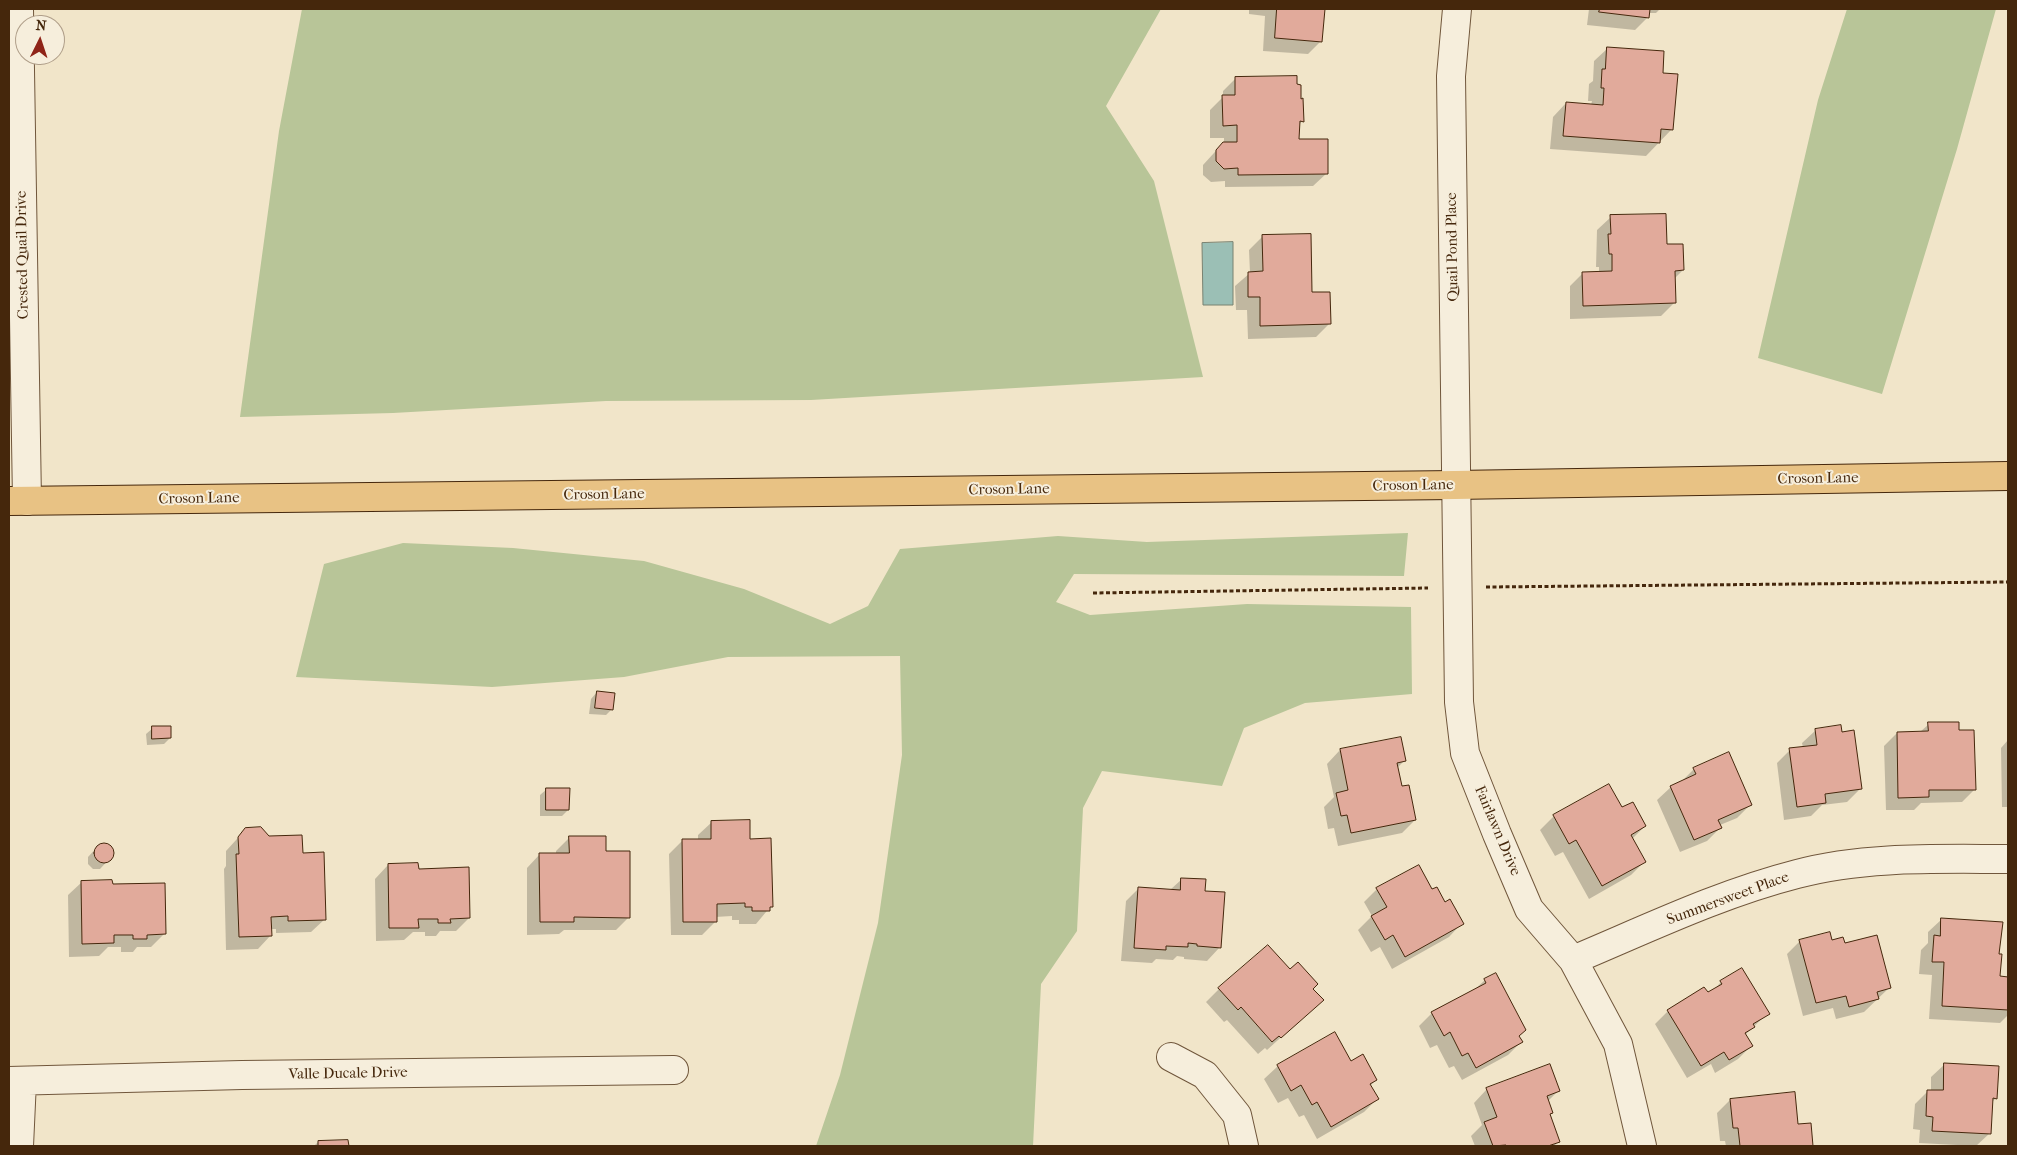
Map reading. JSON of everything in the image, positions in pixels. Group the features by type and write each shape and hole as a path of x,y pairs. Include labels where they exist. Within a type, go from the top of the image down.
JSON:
{"main road":[{"name":"Croson Lane","path":"18,501 1455,486 2008,476"}],"street":[{"name":"Crested Quail Drive","path":"18,501 19,9"},
{"name":"Quail Pond Place","path":"1455,486 1451,76 1457,9"},
{"name":"Fairlawn Drive","path":"1455,486 1459,702 1465,753 1497,834 1530,909 1573,960 1618,1044 1642,1146"},
{"name":"Summersweet Place","path":"1573,960 1724,897 1798,874 1862,863 1947,859 2008,859"},
{"path":"1171,1057 1205,1075 1237,1115 1244,1146"},
{"name":"Valle Ducale Drive","path":"16,1081 242,1075 674,1070"},
{"path":"16,1081 19,1146"}],"path":[{"path":"1093,593 2008,582"}],"green space":[{"path":"302,9 1161,9 1106,106 1154,181 1203,377 811,400 606,401 393,413 240,417 279,131"},
{"path":"1847,9 1996,9 1957,149 1882,394 1758,358 1818,100"},
{"path":"1408,533 1404,576 1074,574 1056,602 1090,615 1247,604 1411,607 1412,694 1305,703 1244,728 1222,786 1102,771 1083,808 1077,931 1041,984 1033,1146 816,1146 840,1075 878,923 902,755 900,656 728,657 624,677 492,687 296,677 324,564 403,543 513,548 644,561 744,589 830,624 868,606 900,549 1058,536 1147,542"}],"water":[{"path":"1233,242 1233,305 1203,305 1202,243"}],"building":[{"path":"1277,9 1325,9 1322,42 1275,38"},
{"path":"1600,9 1650,9 1649,18 1599,12"},
{"path":"1607,47 1664,51 1663,73 1678,74 1673,130 1661,129 1660,143 1563,136 1566,102 1603,105 1604,88 1601,88 1602,69 1605,69"},
{"path":"1297,76 1297,84 1301,85 1301,99 1303,98 1304,122 1300,121 1299,139 1328,139 1328,174 1238,175 1238,168 1224,169 1216,161 1216,150 1223,142 1237,142 1237,125 1223,126 1222,95 1235,95 1235,77"},
{"path":"1666,214 1667,244 1683,244 1684,270 1675,271 1676,303 1583,306 1582,272 1612,271 1612,254 1609,254 1608,234 1611,234 1610,215"},
{"path":"1311,234 1312,292 1330,292 1331,324 1260,326 1260,297 1248,297 1248,272 1263,271 1262,235"},
{"path":"597,691 615,693 613,710 595,708"},
{"path":"1928,722 1959,722 1959,730 1974,730 1976,790 1929,790 1929,797 1898,798 1897,732 1928,731"},
{"path":"1841,725 1842,732 1854,730 1862,789 1825,794 1826,803 1797,807 1789,748 1817,745 1815,729"},
{"path":"152,726 171,726 171,738 152,739"},
{"path":"1401,737 1406,761 1397,763 1402,786 1409,785 1416,820 1351,833 1347,815 1341,816 1336,793 1348,790 1340,749"},
{"path":"1729,752 1752,805 1718,820 1722,828 1694,840 1670,786 1696,774 1693,768"},
{"path":"1609,784 1622,807 1633,802 1646,826 1631,835 1646,862 1602,886 1576,840 1569,844 1553,815"},
{"path":"546,788 570,788 569,810 546,810"},
{"path":"750,820 750,839 771,838 773,907 770,907 770,911 752,911 752,907 745,907 745,903 717,904 717,922 683,922 682,839 711,839 711,821"},
{"path":"261,827 269,836 302,835 303,853 324,852 326,920 288,921 288,916 271,917 272,936 239,937 236,854 239,854 238,837 245,828"},
{"path":"569,836 606,836 606,851 630,851 630,918 574,917 574,922 540,922 539,853 569,853"},
{"path":"104,843 111,846 114,853 111,860 104,863 97,860 94,853 97,846"},
{"path":"418,863 419,869 469,867 470,918 450,919 451,923 438,923 438,919 418,919 419,928 389,928 388,864"},
{"path":"1419,865 1432,889 1437,887 1445,902 1450,899 1464,924 1405,957 1393,935 1385,940 1371,916 1387,907 1376,888"},
{"path":"1181,878 1206,879 1205,891 1225,892 1221,948 1197,946 1197,944 1188,943 1188,947 1166,946 1166,950 1134,948 1138,887 1180,890"},
{"path":"112,880 113,884 165,883 166,934 147,935 147,939 133,939 133,935 114,935 114,943 82,944 81,881"},
{"path":"1941,918 2003,922 1999,954 2002,954 2000,976 2008,977 2008,1010 1942,1006 1944,962 1932,962 1934,935 1940,936"},
{"path":"1830,932 1832,940 1843,937 1845,943 1877,935 1891,988 1877,992 1879,999 1849,1007 1846,996 1816,1003 1799,940"},
{"path":"1268,945 1290,969 1298,962 1318,984 1313,989 1324,1000 1281,1038 1279,1036 1272,1042 1241,1007 1238,1010 1218,988"},
{"path":"1742,968 1770,1014 1753,1024 1755,1027 1745,1033 1753,1046 1729,1060 1724,1052 1701,1066 1667,1010 1704,987 1708,992 1722,984 1720,981"},
{"path":"1496,973 1526,1030 1519,1036 1523,1042 1476,1068 1468,1053 1462,1056 1450,1032 1444,1036 1431,1012 1486,983 1484,979"},
{"path":"1335,1032 1351,1061 1363,1054 1377,1080 1370,1084 1379,1099 1331,1127 1317,1102 1312,1105 1301,1085 1291,1091 1277,1065"},
{"path":"1944,1063 1999,1066 1997,1099 1993,1098 1991,1134 1932,1131 1933,1117 1926,1116 1927,1090 1943,1090"},
{"path":"1550,1064 1560,1091 1547,1096 1553,1113 1550,1114 1560,1142 1548,1146 1493,1146 1484,1122 1497,1117 1486,1088"},
{"path":"1795,1092 1798,1124 1811,1123 1813,1146 1740,1146 1738,1128 1733,1128 1730,1099"},
{"path":"348,1140 349,1146 318,1146 318,1141"}]}
